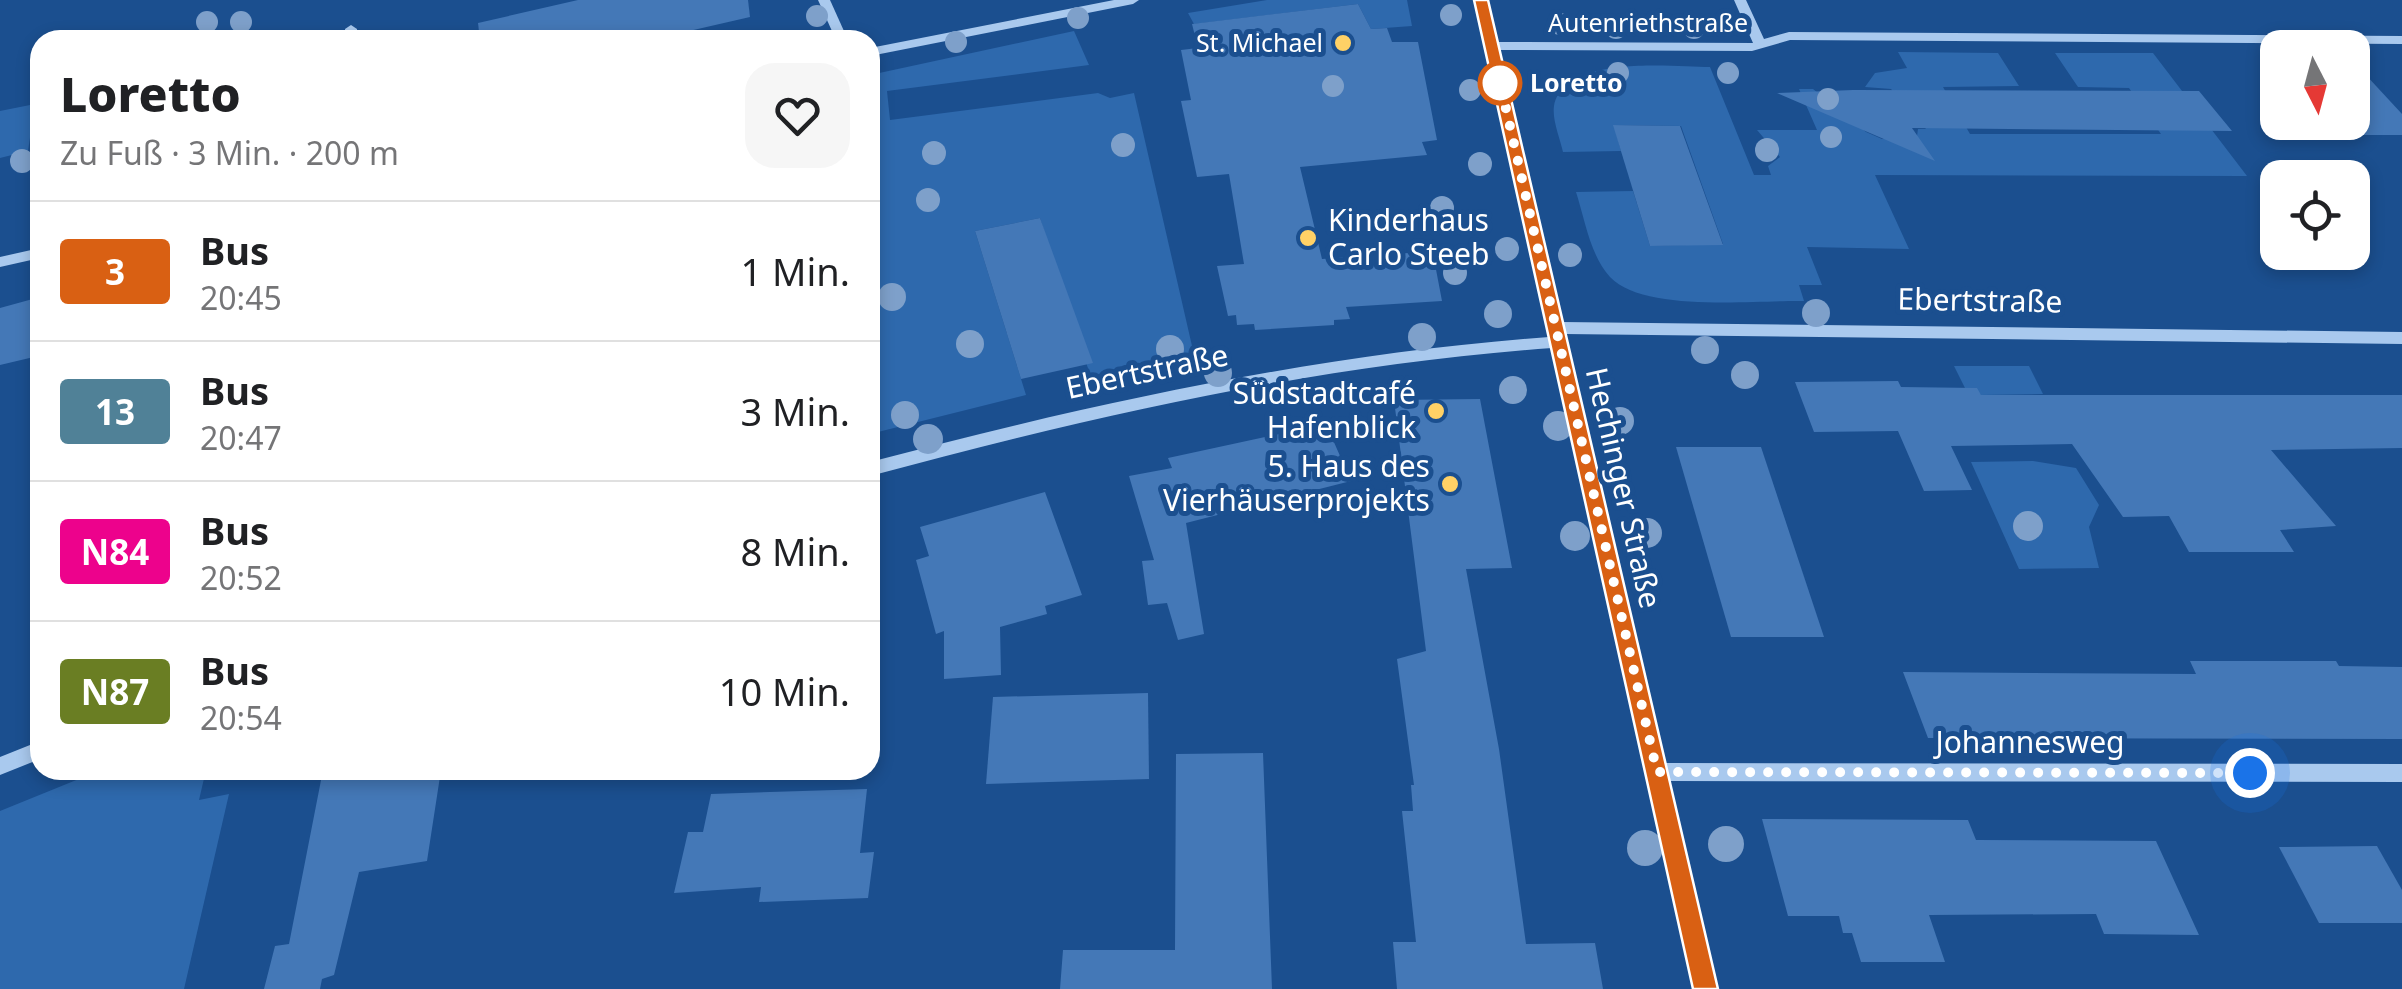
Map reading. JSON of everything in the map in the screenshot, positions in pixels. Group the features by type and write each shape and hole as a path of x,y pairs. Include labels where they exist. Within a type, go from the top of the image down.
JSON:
{"street":[{"path":"824,0 838,30"},
{"path":"880,50 1134,0"},
{"name":"Hechinger Straße","path":"1480,0 1706,989"},
{"path":"1740,0 1761,46"},
{"name":"Autenriethstraße","path":"1491,46 1761,46 1789,36 2402,40"},
{"path":"0,262 30,255"},
{"name":"Ebertstraße","path":"880,468 1218,386 1558,335 2402,338"},
{"path":"0,766 30,754"},
{"name":"Johannesweg","path":"1657,772 2402,774"}],"shaded area":[{"path":"1267,0 1407,0 1412,26 1371,29 1358,4 1194,24 1188,13"},
{"path":"1074,31 1089,65 887,91 890,120 1098,93 1110,98 1134,93 1195,359 1092,381 1040,218 975,231 1026,395 880,432 880,73"},
{"path":"1898,52 1998,53 2019,86 1943,87 1970,134 2161,134 2129,88 2078,87 2055,53 2153,53 2247,176 1875,175 1909,249 1807,247 1822,285 1799,285 1804,301 1702,302 1648,296 1626,288 1603,268 1576,192 1633,191 1650,246 1723,244 1681,126 1614,125 1621,151 1563,152 1554,106 1562,89 1577,78 1622,67 1710,67 1754,175 1771,175 1768,166 1780,157 1757,130 1817,130 1799,89 1813,89 1866,132 1882,139 1917,136 1918,129 1926,129 1891,89 1865,87 1875,73 1907,68"},
{"path":"30,105 28,151 0,158 0,111"},
{"path":"1954,366 2029,366 2043,394 1981,395 1965,388"},
{"path":"2033,461 2076,468 2099,505 2089,527 2099,568 2019,569 1971,462"},
{"path":"76,780 204,780 199,800 229,794 184,989 0,989 0,811"}],"building":[{"path":"578,0 748,0 750,17 693,30 479,30 478,23"},
{"path":"1358,4 1371,29 1387,28 1392,42 1418,42 1437,140 1422,142 1427,155 1300,167 1322,259 1423,252 1425,259 1434,259 1442,301 1346,307 1350,319 1334,320 1334,325 1255,330 1254,324 1237,325 1236,315 1228,316 1217,266 1244,264 1229,174 1197,177 1181,101 1191,100 1181,50 1198,48 1192,24"},
{"path":"2370,79 2402,114 2402,135 2370,135"},
{"path":"2199,91 2232,131 1912,128 1935,161 1777,93"},
{"path":"1613,125 1680,126 1723,245 1650,246"},
{"path":"1040,218 1093,363 1021,379 975,231"},
{"path":"30,300 30,358 0,365 0,308"},
{"path":"1898,381 1901,387 1977,388 1981,395 2402,395 2402,448 2271,450 2336,526 2280,530 2294,552 2189,552 2169,516 2123,517 2072,444 1951,446 1972,490 1924,491 1898,431 1814,432 1795,382"},
{"path":"1480,399 1512,568 1466,569 1499,749 1526,944 1595,943 1603,989 1397,989 1393,942 1416,942 1402,811 1413,811 1414,785 1397,659 1426,651 1394,400"},
{"path":"1326,424 1351,481 1186,523 1204,634 1178,640 1167,603 1148,605 1142,561 1154,560 1129,476 1172,468 1168,458"},
{"path":"1676,447 1761,447 1824,637 1731,637"},
{"path":"1045,492 1082,595 1045,606 1047,614 1000,627 1001,675 944,679 944,631 936,634 916,560 929,556 920,527"},
{"path":"2190,661 2336,661 2339,666 2402,667 2402,739 1928,738 1903,672 2196,674"},
{"path":"1148,693 1149,779 986,784 993,697"},
{"path":"1263,753 1272,989 1060,989 1063,950 1175,950 1176,754"},
{"path":"321,780 439,780 427,861 359,872 334,975 322,979 320,989 264,989 275,946 289,944"},
{"path":"867,789 860,853 874,852 868,898 759,902 761,887 674,893 688,832 703,832 711,794"},
{"path":"1762,819 1968,820 1976,840 2156,841 2199,935 2104,934 2096,914 1929,915 1945,962 1861,962 1852,933 1843,933 1839,916 1788,916"},
{"path":"2377,846 2402,890 2402,923 2319,923 2279,847"}],"bus line":[{"name":"3","path":"1481,0 1705,989"}],"place":[{"name":"St. Michael","path":"1343,43"},
{"name":"Loretto","path":"1500,83"},
{"name":"Kinderhaus Carlo Steeb","path":"1308,238"},
{"name":"Südstadtcafé Hafenblick","path":"1436,411"},
{"name":"5. Haus des Vierhäuserprojekts","path":"1450,484"}],"route":[{"path":"1500,83 1499,78 1657,772 2250,773"}]}
